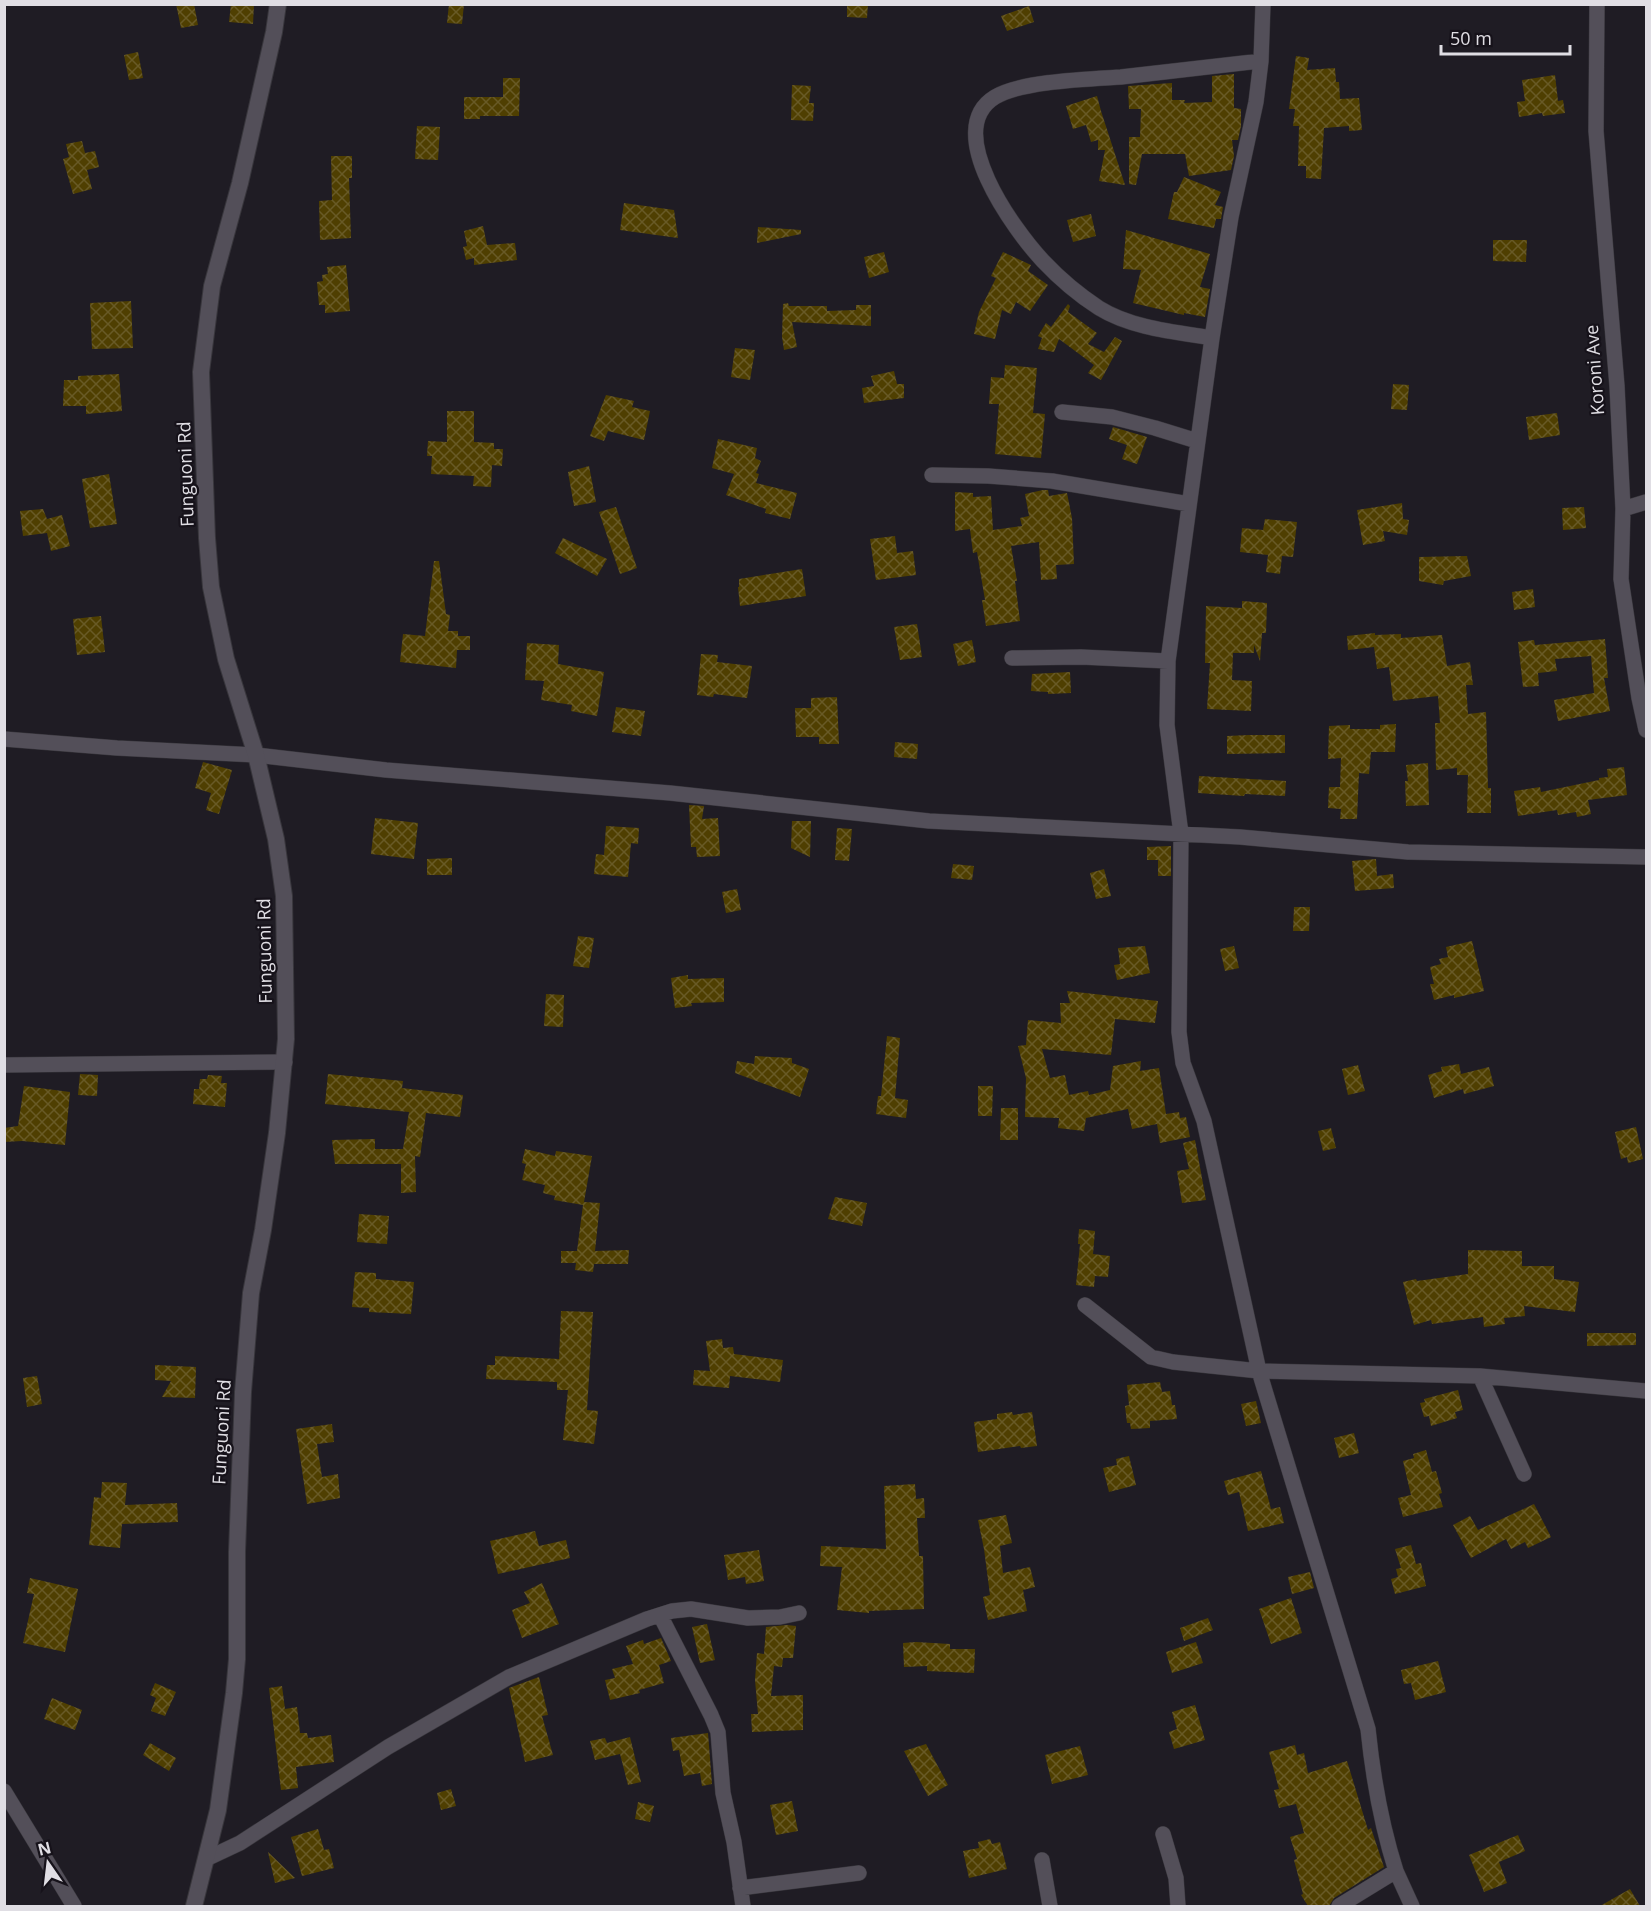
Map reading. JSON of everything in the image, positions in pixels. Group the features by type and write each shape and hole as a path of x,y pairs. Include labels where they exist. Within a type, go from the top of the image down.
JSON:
{"street":[{"name":"Funguoni Rd","path":"194,1906 218,1810 237,1659 237,1552 243,1392 251,1293 263,1230 285,1062 284,896 276,839 256,754 226,659 211,587 201,372 212,286 240,183 274,32 278,4"},
{"path":"1263,4 1261,61 1256,102 1231,217 1197,441 1168,661 1167,725 1181,834 1178,1003 1180,1047 1183,1063 1204,1121 1259,1371 1368,1729 1372,1774 1383,1831 1396,1871 1412,1906"},
{"name":"Koroni Ave","path":"1597,4 1596,131 1617,386 1623,509 1622,579 1638,688 1647,730"},
{"path":"1212,338 1145,326 1119,318 1099,308 1077,291 1044,262 1007,212 993,190 978,154 974,136 983,106 997,96 1025,87 1261,61"},
{"path":"1062,412 1112,417 1197,441"},
{"path":"932,475 1052,481 1189,504"},
{"path":"1623,509 1647,502"},
{"path":"1012,658 1081,657 1168,661"},
{"path":"4,738 117,748 256,754 386,770 670,793 928,821 1240,837 1408,852 1647,856"},
{"path":"4,1065 285,1062"},
{"path":"1085,1305 1151,1357 1173,1362 1259,1371 1480,1376 1647,1391"},
{"path":"1480,1376 1524,1474"},
{"path":"206,1859 240,1843 388,1747 509,1677 672,1611 691,1609 748,1618 780,1617 799,1613"},
{"path":"660,1615 718,1732 723,1793 734,1842 743,1906"},
{"path":"4,1791 74,1906"},
{"path":"1163,1834 1176,1878 1178,1906"},
{"path":"1042,1860 1050,1906"},
{"path":"1339,1906 1396,1871"},
{"path":"740,1888 859,1873"}],"building":[{"path":"176,4 194,4 198,25 181,28"},
{"path":"231,4 254,4 253,24 229,22"},
{"path":"449,4 464,4 462,24 447,23"},
{"path":"847,4 868,4 867,18 847,17"},
{"path":"1029,6 1034,22 1007,31 1001,16"},
{"path":"138,52 143,78 129,80 124,55"},
{"path":"1296,56 1309,58 1307,70 1335,68 1340,99 1359,98 1362,130 1349,131 1349,126 1324,128 1321,179 1306,178 1306,166 1298,166 1299,126 1293,126 1295,109 1289,109"},
{"path":"1234,74 1234,108 1241,109 1241,126 1238,140 1232,140 1234,156 1231,170 1189,176 1185,154 1142,154 1136,185 1129,184 1129,137 1140,137 1141,109 1129,109 1128,86 1172,83 1172,100 1185,100 1184,103 1212,102 1212,76"},
{"path":"1555,75 1558,101 1563,100 1565,113 1543,116 1542,113 1519,117 1517,102 1525,101 1522,80"},
{"path":"503,78 520,78 519,116 480,116 480,119 464,119 464,97 503,97"},
{"path":"792,85 811,86 809,103 814,103 813,121 791,120"},
{"path":"1097,96 1125,185 1099,181 1105,150 1098,150 1098,140 1091,142 1086,125 1073,129 1066,106"},
{"path":"417,126 440,127 438,160 415,159"},
{"path":"82,141 85,153 95,151 99,167 87,170 92,189 73,194 63,159 69,157 66,144"},
{"path":"331,156 352,156 352,178 349,178 351,238 320,240 319,201 332,200"},
{"path":"1184,177 1221,192 1215,205 1223,207 1221,219 1216,219 1214,228 1168,219 1174,192 1177,192"},
{"path":"624,203 674,210 678,238 620,230"},
{"path":"1091,214 1096,236 1073,242 1067,220"},
{"path":"483,226 487,245 515,243 517,260 474,265 474,258 466,260 463,247 467,246 464,231"},
{"path":"758,227 801,230 801,234 757,243"},
{"path":"1126,230 1210,254 1200,287 1210,289 1205,317 1184,313 1184,315 1133,303 1141,270 1123,269"},
{"path":"1493,240 1527,240 1526,262 1493,261"},
{"path":"884,252 889,272 869,278 864,257"},
{"path":"1003,252 1031,265 1028,271 1048,285 1030,311 1016,302 1011,314 1002,310 995,339 974,334 979,312 996,278 991,276"},
{"path":"346,265 350,311 325,313 325,305 319,305 317,282 323,281 322,275 328,274 327,267"},
{"path":"131,301 133,348 92,349 90,303"},
{"path":"788,303 789,306 827,306 827,311 856,310 856,305 871,305 871,326 792,322 797,347 784,350 783,304"},
{"path":"1068,304 1070,306 1068,312 1097,333 1088,344 1104,352 1115,337 1122,341 1101,380 1088,373 1094,365 1059,339 1054,352 1038,349 1042,338 1038,336 1046,323 1051,327"},
{"path":"735,348 755,350 750,380 731,377"},
{"path":"1005,365 1037,368 1033,413 1045,414 1041,458 995,454 999,404 989,404 991,377 1004,378"},
{"path":"894,371 897,384 904,384 904,398 864,403 862,388 874,386 871,376"},
{"path":"119,374 122,411 86,414 86,406 63,406 64,380 78,380 78,376"},
{"path":"1393,384 1409,385 1407,410 1391,409"},
{"path":"606,395 634,401 632,407 650,411 644,440 608,431 604,441 590,436"},
{"path":"447,411 474,411 474,442 494,443 494,449 503,449 502,466 492,465 491,487 473,486 474,476 431,474 432,456 427,456 428,441 447,442"},
{"path":"1557,413 1560,435 1529,440 1526,417"},
{"path":"1113,427 1147,437 1137,464 1122,459 1127,445 1109,439"},
{"path":"718,439 757,448 755,458 761,461 756,473 759,474 756,483 797,493 790,519 765,513 766,509 726,495 734,474 712,468"},
{"path":"589,466 596,502 574,506 568,472"},
{"path":"109,474 117,524 90,528 82,479"},
{"path":"1048,490 1049,496 1067,493 1072,518 1074,564 1056,565 1057,579 1041,580 1039,542 1011,546 1020,621 986,626 982,600 985,600 977,552 973,553 970,529 955,531 955,492 973,493 973,497 991,496 993,530 1022,526 1020,518 1029,516 1025,494"},
{"path":"1402,503 1403,519 1409,520 1407,535 1383,531 1385,541 1363,545 1357,510"},
{"path":"616,507 637,568 620,574 599,512"},
{"path":"1584,507 1586,528 1563,530 1562,508"},
{"path":"43,509 47,519 62,515 70,546 51,551 47,533 23,536 20,511"},
{"path":"1265,519 1297,522 1293,557 1282,556 1280,574 1266,572 1268,555 1240,552 1242,528 1263,530"},
{"path":"895,536 897,553 913,551 916,575 876,580 870,539"},
{"path":"563,538 607,559 597,576 555,553"},
{"path":"1467,556 1471,576 1444,581 1443,585 1419,581 1419,557"},
{"path":"434,561 439,561 446,614 450,615 448,631 458,631 458,636 470,636 470,650 457,650 456,668 400,662 403,634 425,636"},
{"path":"802,569 806,596 740,606 739,579"},
{"path":"1533,589 1535,607 1514,610 1512,592"},
{"path":"1242,601 1267,603 1266,633 1262,633 1260,661 1254,645 1254,653 1233,653 1232,680 1252,681 1251,711 1207,709 1210,663 1205,663 1206,606 1242,608"},
{"path":"101,616 105,652 77,655 73,619"},
{"path":"917,624 922,657 900,660 894,627"},
{"path":"1375,633 1375,635 1401,634 1401,638 1442,635 1447,666 1470,662 1473,685 1466,685 1468,714 1486,712 1491,813 1467,813 1468,775 1457,775 1457,768 1436,770 1435,723 1440,723 1438,696 1393,701 1389,667 1377,669 1374,647 1348,650 1347,636"},
{"path":"1605,639 1608,678 1604,678 1610,711 1558,721 1554,700 1594,693 1591,656 1555,659 1557,671 1538,673 1539,686 1523,687 1518,642 1534,640 1535,645"},
{"path":"972,640 976,662 958,666 953,644"},
{"path":"527,643 559,645 558,664 604,672 597,716 571,711 572,705 541,700 544,681 525,680"},
{"path":"701,654 718,655 717,662 752,666 747,698 714,694 713,697 697,695"},
{"path":"1070,672 1071,693 1048,694 1048,692 1031,691 1032,674"},
{"path":"837,697 839,744 819,744 819,737 796,737 795,708 811,708 811,698"},
{"path":"616,707 645,711 641,736 612,732"},
{"path":"1396,724 1395,752 1371,752 1369,774 1359,773 1357,819 1340,819 1341,809 1328,808 1329,787 1340,787 1341,758 1328,759 1329,726 1350,725 1350,729 1380,729 1380,725"},
{"path":"1285,735 1285,753 1227,754 1227,736"},
{"path":"895,742 918,744 917,759 894,757"},
{"path":"203,762 232,770 219,814 206,810 211,793 195,788"},
{"path":"1428,763 1429,805 1406,806 1405,781 1408,781 1406,765"},
{"path":"1624,767 1627,795 1588,800 1591,814 1577,817 1576,812 1558,815 1557,810 1518,816 1514,791 1540,787 1541,792 1599,780 1599,778 1608,777 1607,769"},
{"path":"1199,776 1286,781 1285,796 1198,793"},
{"path":"689,805 704,806 702,819 718,818 720,856 697,857 696,847 691,847"},
{"path":"375,818 418,823 414,859 371,854"},
{"path":"792,821 811,821 810,857 791,848"},
{"path":"606,826 639,828 638,844 631,843 628,877 594,874 596,854 604,855"},
{"path":"837,828 852,829 849,861 835,860"},
{"path":"1171,846 1171,876 1158,876 1158,860 1147,860 1147,847"},
{"path":"452,858 452,875 427,875 427,859"},
{"path":"1376,859 1377,876 1393,874 1394,888 1355,891 1352,861"},
{"path":"953,864 974,866 972,880 951,878"},
{"path":"1104,869 1111,896 1096,899 1090,873"},
{"path":"737,889 741,910 726,913 722,892"},
{"path":"1294,907 1310,907 1309,931 1293,931"},
{"path":"578,936 594,938 589,968 573,966"},
{"path":"1472,941 1484,991 1434,1000 1430,984 1434,984 1430,967 1441,964 1439,959 1448,957 1446,947"},
{"path":"1145,946 1150,973 1117,980 1114,965 1120,964 1118,948"},
{"path":"1234,946 1239,968 1225,971 1220,949"},
{"path":"688,975 688,979 724,978 724,1002 691,1003 692,1006 675,1008 671,978"},
{"path":"1067,991 1158,1001 1155,1023 1115,1019 1111,1055 1042,1049 1050,1078 1065,1075 1069,1095 1088,1091 1089,1095 1110,1090 1113,1066 1141,1061 1140,1071 1159,1068 1166,1114 1179,1112 1180,1118 1186,1117 1190,1137 1160,1143 1157,1124 1132,1129 1128,1109 1086,1118 1084,1131 1058,1128 1059,1118 1025,1117 1026,1078 1018,1046 1026,1045 1028,1020 1061,1023 1060,1003 1070,1003"},
{"path":"546,994 564,995 563,1027 544,1026"},
{"path":"887,1036 900,1038 895,1098 908,1100 906,1118 876,1114 878,1096 881,1096"},
{"path":"755,1056 792,1058 792,1063 809,1069 800,1097 735,1073 737,1061 754,1064"},
{"path":"1459,1064 1461,1074 1489,1067 1494,1086 1464,1094 1463,1089 1434,1098 1428,1075 1442,1071 1441,1067"},
{"path":"1358,1065 1365,1091 1348,1095 1342,1069"},
{"path":"80,1074 98,1075 97,1096 78,1095"},
{"path":"328,1074 403,1081 402,1088 463,1095 460,1117 426,1113 420,1157 415,1156 416,1192 401,1193 401,1164 335,1164 332,1140 375,1139 375,1149 403,1149 409,1112 325,1104"},
{"path":"208,1075 222,1076 221,1083 227,1083 225,1107 193,1104 194,1089 199,1089 200,1079 207,1079"},
{"path":"24,1086 70,1092 65,1145 22,1141 4,1142 4,1128 18,1126"},
{"path":"978,1086 993,1086 992,1116 978,1116"},
{"path":"1001,1108 1018,1108 1018,1140 1000,1140"},
{"path":"1636,1127 1643,1159 1628,1163 1627,1157 1621,1159 1615,1132"},
{"path":"1331,1128 1336,1148 1323,1151 1318,1131"},
{"path":"1195,1140 1206,1200 1182,1203 1177,1171 1189,1169 1183,1143"},
{"path":"525,1149 555,1156 556,1151 592,1156 584,1202 600,1203 595,1251 629,1250 628,1264 594,1264 593,1272 575,1270 576,1263 561,1263 561,1251 577,1251 583,1205 554,1200 555,1196 543,1193 545,1185 522,1180 526,1164 522,1163"},
{"path":"835,1197 867,1203 862,1226 828,1219"},
{"path":"359,1214 389,1216 387,1244 357,1242"},
{"path":"1079,1229 1095,1231 1093,1254 1110,1256 1108,1277 1095,1276 1094,1287 1076,1285 1080,1244 1078,1244"},
{"path":"1468,1250 1522,1251 1522,1266 1554,1266 1554,1279 1579,1282 1575,1312 1524,1306 1525,1316 1504,1318 1505,1324 1484,1327 1483,1317 1432,1324 1431,1320 1414,1325 1403,1282 1468,1274"},
{"path":"355,1272 376,1273 376,1279 414,1282 411,1314 369,1312 369,1308 352,1307"},
{"path":"561,1311 593,1312 587,1410 598,1411 594,1444 563,1440 568,1390 557,1390 557,1382 486,1379 487,1365 495,1365 495,1356 559,1359"},
{"path":"1587,1333 1636,1333 1636,1345 1587,1346"},
{"path":"722,1339 723,1348 733,1347 734,1354 783,1360 780,1382 730,1376 729,1388 693,1385 694,1370 710,1371 706,1341"},
{"path":"155,1365 196,1367 195,1398 162,1397 171,1381 155,1380"},
{"path":"37,1376 42,1404 27,1407 23,1378"},
{"path":"1160,1382 1162,1392 1170,1391 1177,1419 1150,1421 1150,1428 1131,1429 1130,1423 1127,1423 1125,1406 1129,1405 1127,1385"},
{"path":"1458,1390 1463,1410 1455,1412 1457,1418 1431,1426 1429,1416 1424,1417 1420,1403 1425,1402 1424,1399"},
{"path":"1256,1401 1261,1423 1246,1426 1241,1404"},
{"path":"1012,1412 1013,1415 1032,1412 1037,1446 978,1452 974,1422 997,1419 997,1414"},
{"path":"332,1424 334,1442 317,1444 322,1477 338,1474 340,1498 307,1504 296,1429"},
{"path":"1354,1433 1359,1453 1339,1458 1334,1438"},
{"path":"1426,1450 1432,1472 1436,1471 1443,1507 1403,1517 1398,1498 1411,1495 1403,1461 1414,1458 1413,1454"},
{"path":"1129,1456 1136,1485 1109,1492 1103,1468 1117,1465 1116,1459"},
{"path":"1261,1471 1271,1509 1280,1507 1284,1523 1248,1531 1239,1492 1228,1495 1224,1481"},
{"path":"102,1482 127,1483 125,1505 177,1503 178,1522 122,1524 120,1548 89,1545 94,1497 101,1498"},
{"path":"915,1484 916,1499 924,1498 925,1518 917,1518 919,1556 923,1556 924,1609 869,1611 869,1613 837,1610 842,1567 820,1566 821,1546 886,1549 884,1486"},
{"path":"1534,1504 1551,1537 1528,1548 1525,1542 1511,1549 1506,1539 1471,1558 1453,1525 1470,1516 1478,1530"},
{"path":"1006,1515 1012,1543 1000,1546 1003,1573 1030,1567 1035,1587 1023,1590 1027,1611 988,1620 983,1597 990,1595 978,1520"},
{"path":"535,1531 539,1546 566,1540 570,1558 498,1574 490,1541"},
{"path":"1411,1545 1416,1564 1421,1563 1426,1586 1395,1594 1391,1579 1398,1577 1396,1569 1401,1568 1395,1549"},
{"path":"759,1550 764,1581 746,1584 745,1577 728,1580 724,1555"},
{"path":"1310,1572 1314,1588 1292,1594 1288,1577"},
{"path":"30,1578 78,1589 65,1652 23,1643 34,1594 27,1593"},
{"path":"542,1583 559,1624 522,1638 512,1610 530,1603 524,1592"},
{"path":"1291,1598 1302,1633 1271,1644 1259,1609"},
{"path":"1208,1618 1213,1630 1184,1641 1180,1628"},
{"path":"707,1624 715,1660 700,1663 692,1627"},
{"path":"796,1626 793,1658 783,1658 782,1667 774,1666 771,1696 803,1695 803,1730 752,1732 751,1714 758,1714 755,1680 757,1653 764,1654 766,1627"},
{"path":"661,1638 671,1661 659,1665 664,1683 639,1690 640,1693 610,1700 605,1680 615,1678 612,1669 633,1664 626,1646 643,1640 644,1644"},
{"path":"1196,1642 1203,1663 1172,1673 1166,1652"},
{"path":"903,1643 950,1644 950,1649 975,1649 974,1673 927,1671 927,1666 904,1667"},
{"path":"1438,1661 1446,1692 1415,1700 1411,1683 1404,1684 1401,1670"},
{"path":"539,1677 548,1715 542,1716 553,1755 525,1762 509,1688"},
{"path":"155,1683 176,1692 165,1716 151,1711 156,1698 150,1695"},
{"path":"282,1686 285,1709 297,1707 300,1733 307,1733 308,1738 331,1735 334,1762 296,1767 298,1788 281,1790 269,1688"},
{"path":"52,1698 82,1710 75,1730 44,1719"},
{"path":"1195,1705 1205,1740 1174,1749 1169,1732 1177,1729 1172,1712"},
{"path":"708,1733 712,1784 702,1786 700,1773 684,1776 679,1750 673,1751 671,1738"},
{"path":"630,1737 641,1782 628,1785 620,1754 595,1760 590,1741 605,1738 607,1743"},
{"path":"150,1743 176,1758 169,1771 143,1755"},
{"path":"926,1744 948,1785 928,1796 904,1751"},
{"path":"1295,1745 1297,1755 1304,1753 1308,1773 1347,1761 1368,1830 1371,1828 1384,1867 1334,1898 1329,1906 1308,1906 1301,1895 1303,1894 1294,1860 1297,1859 1290,1837 1304,1833 1296,1804 1279,1808 1274,1790 1279,1789 1269,1752"},
{"path":"1080,1746 1088,1775 1052,1784 1045,1755"},
{"path":"451,1789 456,1806 441,1810 437,1793"},
{"path":"792,1801 798,1831 776,1835 770,1805"},
{"path":"638,1802 654,1806 650,1822 635,1819"},
{"path":"318,1829 324,1850 329,1849 334,1868 302,1876 291,1837"},
{"path":"1518,1835 1525,1851 1499,1862 1507,1883 1484,1892 1469,1855"},
{"path":"990,1839 992,1844 1000,1842 1007,1869 969,1878 963,1851 979,1848 978,1842"},
{"path":"268,1852 295,1878 275,1883"},
{"path":"1630,1889 1640,1906 1600,1906"}]}
